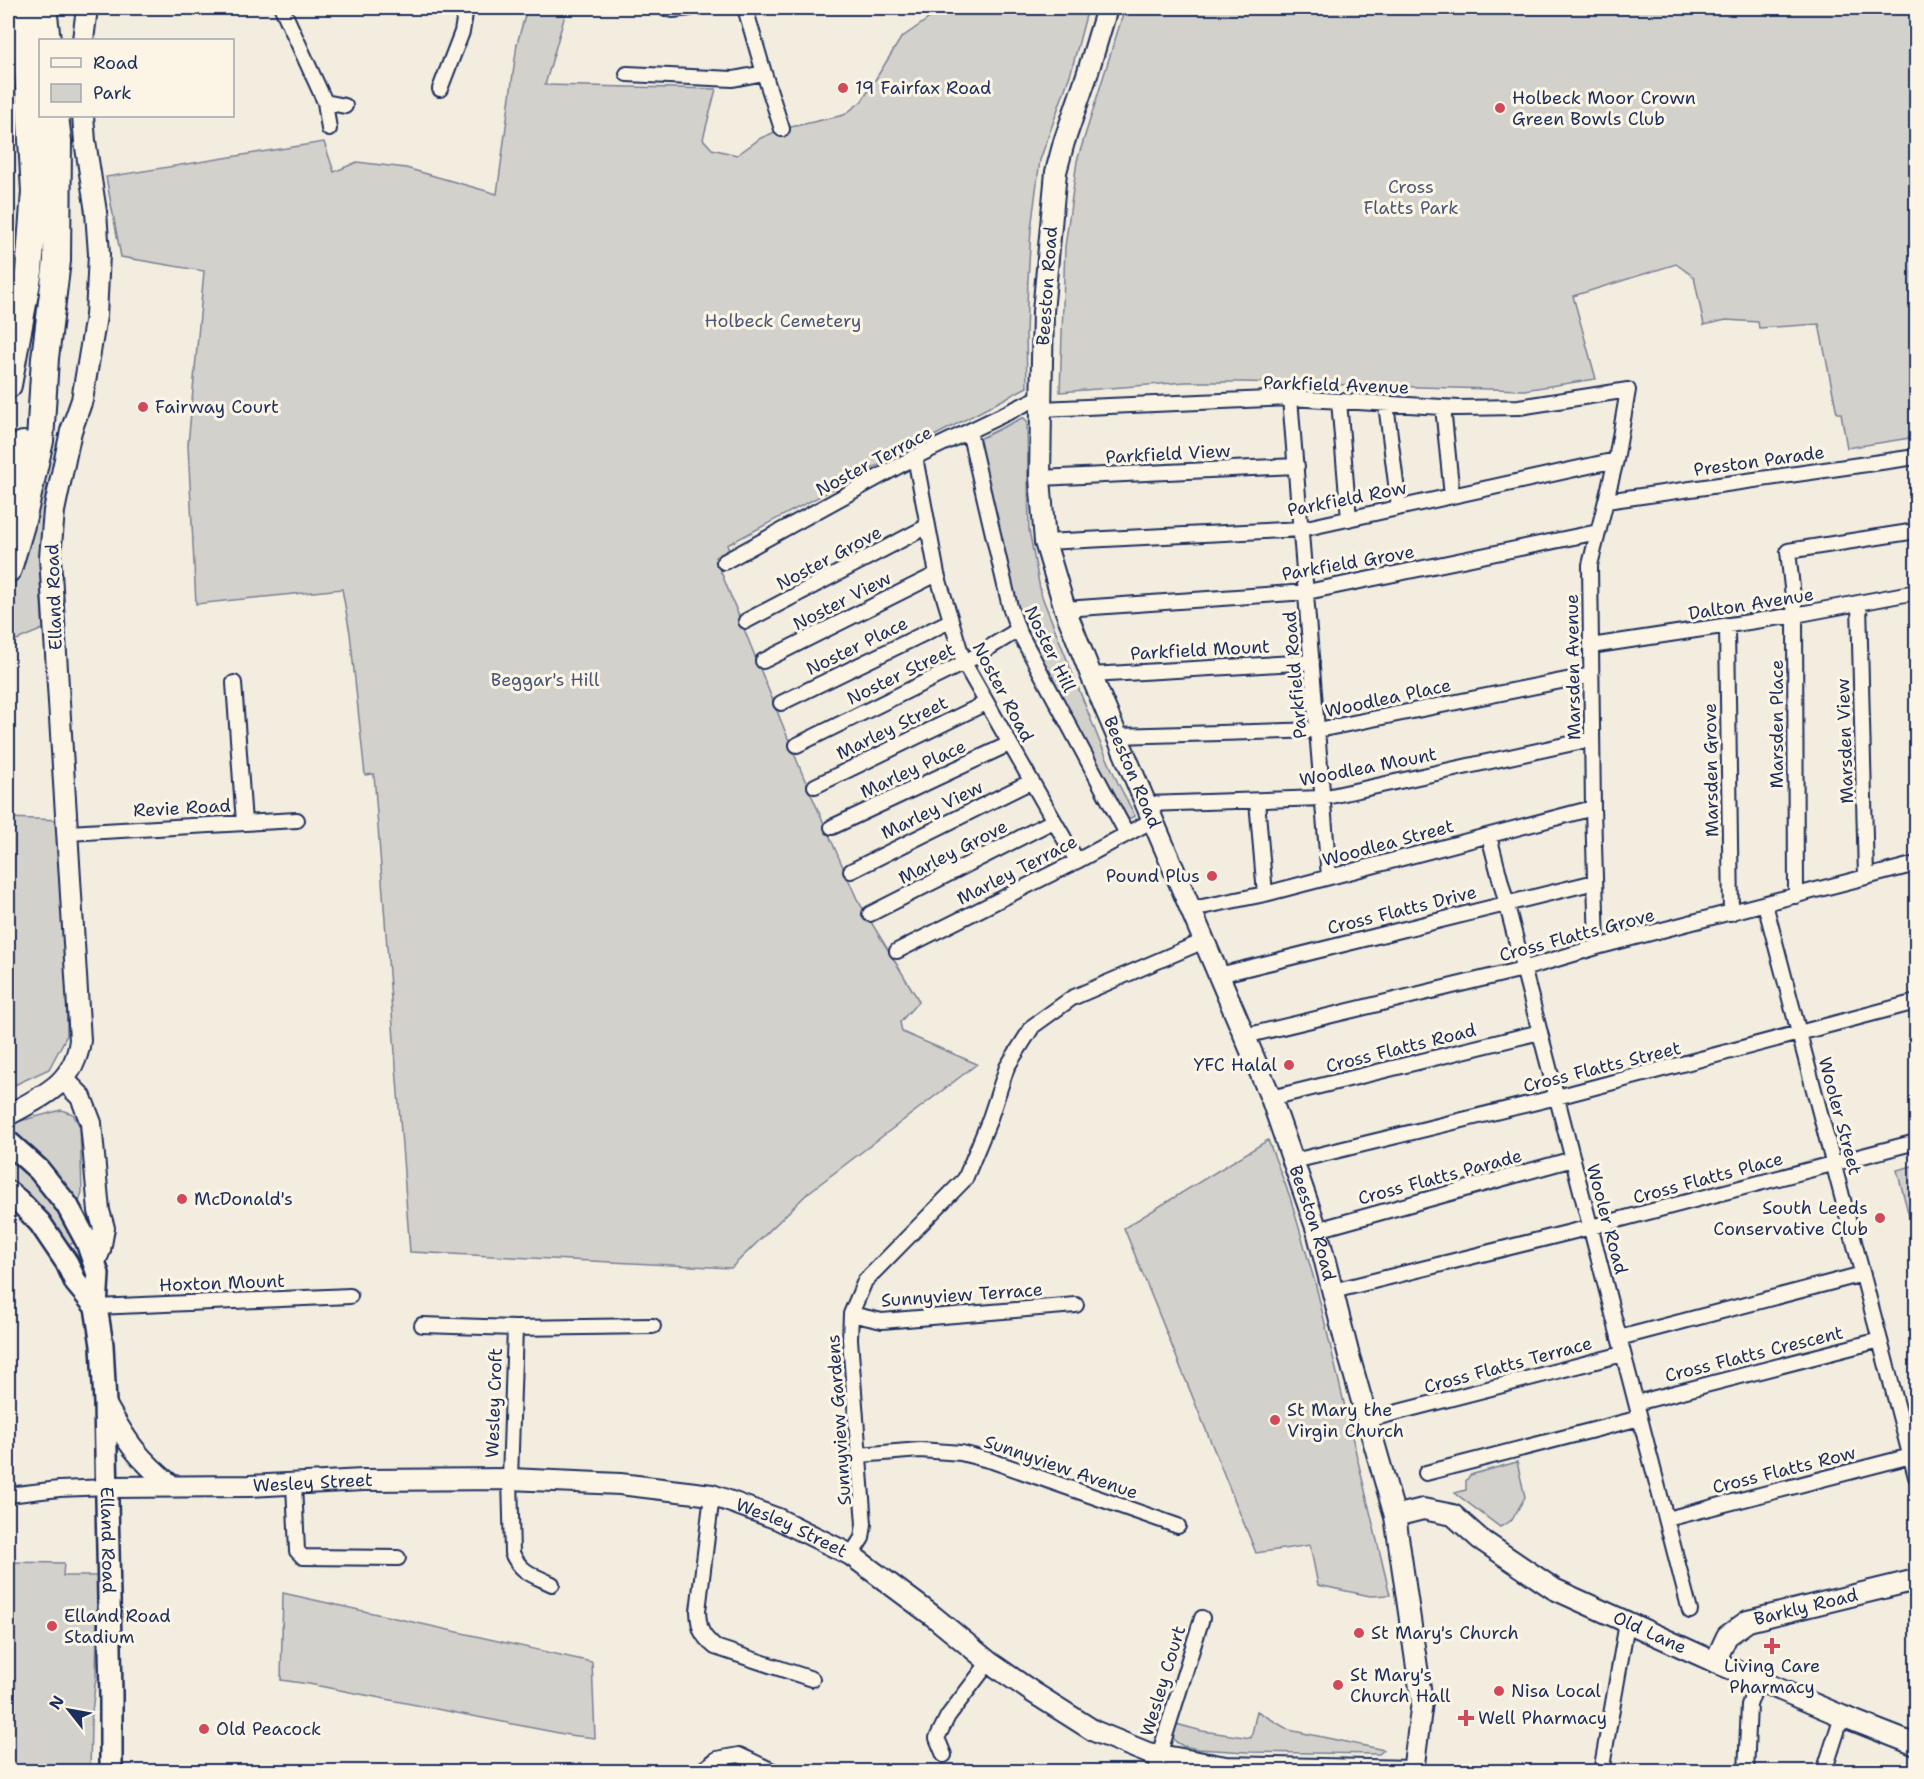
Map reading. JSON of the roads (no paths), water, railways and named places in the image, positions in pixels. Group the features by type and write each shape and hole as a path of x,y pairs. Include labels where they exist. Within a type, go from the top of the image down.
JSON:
{"highway":[{"path":"8,385 29,271 34,192 26,36 22,8"},
{"path":"43,8 47,39"},
{"path":"8,569 21,525 40,441 45,358 57,261 58,141 55,117"},
{"path":"8,372 16,345"},
{"path":"8,497 45,358"}],"main road":[{"name":"Elland Road","path":"8,1142 39,1170 67,1205 87,1242 98,1274 96,1307 102,1345 105,1403 111,1772"},
{"path":"8,1192 40,1223 67,1263 76,1283 96,1307"}],"street":[{"path":"83,39 87,8"},
{"path":"282,8 325,102 329,129"},
{"path":"440,89 462,32 466,8"},
{"path":"665,8 673,10 690,8"},
{"path":"745,8 782,129"},
{"name":"Beeston Road","path":"1107,8 1056,172 1043,312 1040,478 1045,542 1065,609 1091,675 1271,1098 1317,1230 1395,1516 1422,1702 1413,1771"},
{"path":"627,74 733,79 764,73"},
{"path":"325,102 345,106"},
{"name":"Elland Road","path":"8,1115 54,1089 64,1080 76,1060 80,1040 50,557 54,511 71,431 82,400 96,316 99,254 96,212 83,117"},
{"name":"Parkfield Avenue","path":"1042,403 1290,398 1443,407 1519,407 1628,390"},
{"name":"Marsden Avenue","path":"1597,947 1594,882 1590,565 1616,460 1628,390"},
{"name":"Parkfield Road","path":"1290,398 1329,877"},
{"path":"1339,400 1349,519"},
{"name":"Noster Terrace","path":"724,562 969,431 1042,403"},
{"path":"1386,404 1400,507"},
{"path":"1443,407 1452,496"},
{"name":"Noster Hill","path":"969,431 1010,607 1018,630 1126,834"},
{"name":"Preston Parade","path":"1606,501 1917,457"},
{"name":"Noster Road","path":"915,458 937,574 964,663 1077,861"},
{"name":"Parkfield Row","path":"1045,542 1302,530 1616,460"},
{"name":"Parkfield View","path":"1040,478 1297,466"},
{"name":"Noster Grove","path":"746,621 928,526"},
{"name":"Marsden Place","path":"1796,896 1795,615 1788,551 1917,531"},
{"name":"Parkfield Grove","path":"1065,609 1307,592 1598,532"},
{"name":"Noster View","path":"763,661 937,574"},
{"name":"Dalton Avenue","path":"1591,646 1727,627 1917,592"},
{"name":"Marsden View","path":"1859,604 1866,877"},
{"name":"Noster Place","path":"781,703 950,621"},
{"name":"Marsden Grove","path":"1727,627 1731,913"},
{"name":"Noster Street","path":"797,745 964,663 1018,630"},
{"name":"Parkfield Mount","path":"1091,675 1312,662"},
{"name":"Woodlea Place","path":"1117,735 1318,730 1591,675"},
{"path":"234,683 244,823"},
{"name":"Marley Street","path":"815,786 986,703"},
{"name":"Woodlea Mount","path":"1150,812 1257,801 1322,798 1593,739"},
{"name":"Marley Place","path":"832,827 1009,744"},
{"name":"Marley View","path":"851,871 1030,782"},
{"path":"1257,801 1265,894"},
{"name":"Woodlea Street","path":"1192,909 1265,894 1593,808"},
{"name":"Marley Terrace","path":"897,951 1077,861 1126,834 1150,812"},
{"name":"Revie Road","path":"68,833 297,820"},
{"name":"Marley Grove","path":"870,914 1053,821"},
{"name":"Wooler Road","path":"1489,836 1690,1611"},
{"name":"Cross Flatts Grove","path":"1245,1036 1523,969 1597,947 1917,864"},
{"name":"Cross Flatts Drive","path":"1219,975 1594,882"},
{"name":"Wooler Street","path":"1765,904 1917,1477"},
{"name":"Sunnyview Gardens","path":"851,1555 862,1538 864,1524 850,1314 865,1281 965,1179 989,1122 1007,1067 1034,1026 1072,998 1204,941"},
{"name":"Cross Flatts Street","path":"1294,1161 1800,1035 1917,1002"},
{"name":"Cross Flatts Road","path":"1271,1098 1540,1032"},
{"name":"Elland Road","path":"64,1080 81,1097 91,1123 99,1211 104,1228 95,1262"},
{"path":"8,1101 30,1103"},
{"name":"Cross Flatts Place","path":"1333,1291 1917,1142"},
{"name":"Cross Flatts Parade","path":"1317,1230 1573,1160"},
{"path":"1619,1338 1863,1274"},
{"name":"Hoxton Mount","path":"96,1307 350,1296"},
{"name":"Sunnyview Terrace","path":"850,1314 882,1321 1076,1305"},
{"name":"Wesley Croft","path":"422,1325 515,1328 653,1326"},
{"name":"Wesley Croft","path":"515,1328 510,1479 512,1553 516,1563 524,1571 552,1584"},
{"name":"Cross Flatts Crescent","path":"1636,1403 1880,1340"},
{"name":"Cross Flatts Terrace","path":"1367,1420 1623,1354"},
{"path":"105,1403 125,1438 140,1458 172,1486"},
{"path":"1426,1473 1640,1418"},
{"name":"Sunnyview Avenue","path":"859,1455 920,1450 961,1453 992,1461 1178,1526"},
{"name":"Cross Flatts Row","path":"1667,1519 1911,1456"},
{"name":"Wesley Street","path":"107,1487 249,1486 363,1480 510,1479 620,1484 712,1495 778,1519 851,1555 933,1616 989,1662 1034,1693 1094,1731 1148,1753 1157,1763 1226,1767 1413,1771"},
{"path":"294,1484 297,1551 303,1557 398,1558"},
{"path":"8,1495 59,1489 107,1487"},
{"path":"712,1495 698,1611 699,1626 704,1638 715,1647 812,1679"},
{"name":"Old Lane","path":"1395,1516 1423,1509 1453,1515 1480,1539 1554,1589 1715,1662 1917,1745"},
{"name":"Barkly Road","path":"1715,1662 1727,1636 1748,1621 1917,1580"},
{"name":"Wesley Court","path":"1157,1763 1202,1618"},
{"path":"1601,1772 1628,1623"},
{"path":"945,1755 936,1738 948,1716 989,1662"},
{"path":"1746,1772 1749,1705 1758,1680"},
{"path":"1824,1772 1842,1716"},
{"path":"700,1772 717,1759 739,1755 775,1772"}],"place":[{"name":"19 Fairfax Road","path":"843,88"},
{"name":"Holbeck Moor Crown Green Bowls Club","path":"1500,108"},
{"name":"Fairway Court","path":"143,407"},
{"name":"Pound Plus","path":"1212,876"},
{"name":"YFC Halal","path":"1289,1065"},
{"name":"McDonald's","path":"182,1199"},
{"name":"South Leeds Conservative Club","path":"1880,1218"},
{"name":"St Mary the Virgin Church","path":"1275,1420"},
{"name":"Elland Road Stadium","path":"52,1626"},
{"name":"St Mary's Church","path":"1359,1633"},
{"name":"Living Care Pharmacy","path":"1772,1646"},
{"name":"St Mary's Church Hall","path":"1338,1685"},
{"name":"Nisa Local","path":"1499,1691"},
{"name":"Well Pharmacy","path":"1466,1718"},
{"name":"Old Peacock","path":"204,1729"}],"park label":[{"name":"Cross Flatts Park","path":"1411,198"},
{"name":"Holbeck Cemetery","path":"783,321"},
{"name":"Beggar's Hill","path":"545,680"}]}
